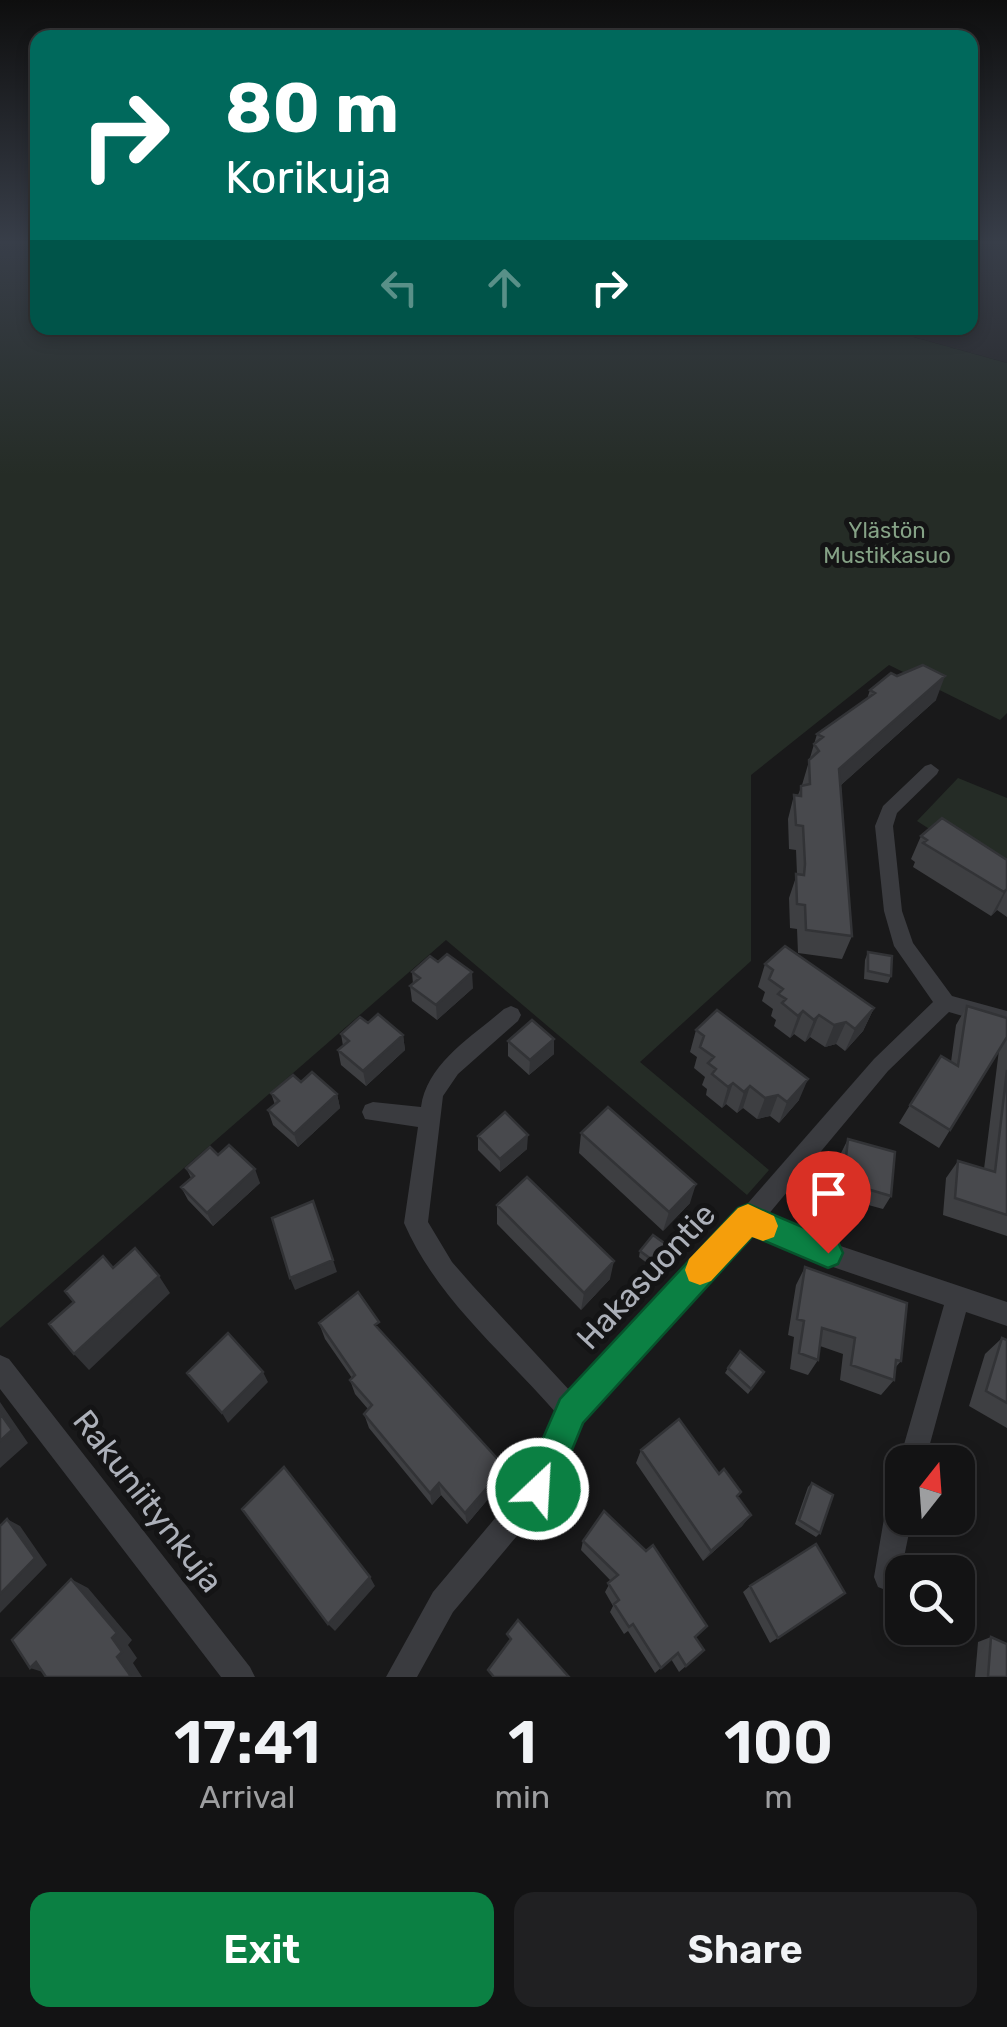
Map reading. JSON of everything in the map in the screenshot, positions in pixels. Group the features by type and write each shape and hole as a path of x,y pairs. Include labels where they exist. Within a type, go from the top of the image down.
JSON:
{"street":[{"path":"930,770 889,810 884,826 893,911 904,946 945,1004 1007,1020"},
{"name":"Hakasuontie","path":"401,1677 443,1602 538,1489 572,1411 748,1219 881,1065 945,1004"},
{"path":"511,1015 451,1067 433,1094 416,1223 422,1239 572,1411"},
{"path":"373,1112 429,1118"},
{"path":"748,1219 795,1242 1007,1314"},
{"path":"917,1445 958,1297"},
{"name":"Rakuniitynkuja","path":"0,1368 240,1677"}],"shaded area":[{"path":"978,318 1007,318 1007,363 906,335 978,335"}],"green space":[{"name":"Ylästön Mustikkasuo","path":"0,318 30,318 30,335 906,335 1007,363 1007,713 1000,720 889,665 751,775 751,961 640,1062 769,1170 747,1195 446,940 0,1328"},
{"path":"958,778 1007,798 1007,879 917,821"}],"building":[{"path":"923,665 945,676 839,769 852,936 806,930 805,905 797,904 796,874 804,875 805,864 803,826 796,825 794,795 801,796 801,786 810,784 809,760 819,751 814,744 823,737 817,734 875,693 870,690 891,673 897,676"},
{"path":"942,818 1007,860 1004,892 923,843 927,840 921,836"},
{"path":"785,946 874,1008 855,1029 846,1022 834,1025 819,1015 814,1020 803,1011 798,1016 782,1003 786,999 778,994 783,989 769,979 773,970 765,964"},
{"path":"868,952 892,956 891,976 868,971"},
{"path":"447,954 472,972 436,1005 410,986 420,978 412,972 430,956 438,962"},
{"path":"967,1006 1007,1018 1007,1037 950,1130 910,1105 941,1056 958,1066"},
{"path":"717,1010 808,1079 787,1102 778,1095 765,1098 750,1086 744,1092 733,1083 728,1087 712,1074 716,1069 708,1063 714,1057 700,1047 704,1036 696,1030"},
{"path":"378,1014 403,1035 363,1071 338,1050 349,1041 341,1034 360,1017 368,1023"},
{"path":"532,1020 554,1039 530,1060 508,1041"},
{"path":"1007,1070 1007,1215 955,1198 958,1161 995,1172"},
{"path":"312,1072 337,1094 294,1134 268,1110 279,1101 271,1093 293,1075 301,1082"},
{"path":"608,1107 696,1184 669,1212 581,1133"},
{"path":"505,1112 528,1135 500,1159 478,1136"},
{"path":"848,1139 895,1152 891,1196 857,1186 858,1179 844,1175"},
{"path":"229,1145 255,1169 207,1213 181,1187 194,1176 186,1168 210,1147 218,1155"},
{"path":"527,1177 614,1261 584,1293 497,1205"},
{"path":"313,1201 333,1260 290,1278 272,1218"},
{"path":"653,1235 674,1250 662,1267 640,1251"},
{"path":"135,1248 159,1276 74,1354 49,1324 74,1302 65,1291 103,1256 113,1268"},
{"path":"805,1267 907,1303 901,1361 896,1360 894,1380 851,1365 855,1338 822,1328 818,1360 799,1353 804,1321 797,1319"},
{"path":"358,1292 379,1322 375,1325 505,1467 465,1513 439,1483 430,1493 364,1414 372,1405 350,1380 355,1375 319,1323"},
{"path":"228,1333 263,1372 222,1413 187,1373"},
{"path":"1002,1338 1007,1340 1007,1403 986,1391"},
{"path":"740,1351 764,1372 751,1389 728,1368"},
{"path":"0,1413 12,1430 0,1441"},
{"path":"679,1419 719,1474 724,1469 741,1492 737,1496 751,1515 711,1551 641,1450"},
{"path":"284,1467 370,1577 328,1624 242,1509"},
{"path":"812,1483 833,1495 820,1533 799,1520"},
{"path":"604,1511 646,1551 653,1545 707,1626 695,1637 704,1650 686,1666 678,1653 661,1668 633,1624 629,1627 614,1604 619,1600 608,1583 618,1575 583,1541"},
{"path":"7,1519 35,1558 0,1594 0,1526"},
{"path":"816,1544 845,1593 778,1638 750,1586"},
{"path":"71,1579 117,1633 112,1638 122,1652 117,1657 129,1677 46,1677 36,1662 30,1668 12,1640"},
{"path":"518,1620 569,1677 494,1677 488,1670 511,1639 507,1634"},
{"path":"991,1637 1007,1644 1007,1677 988,1677"}],"slow traffic":[{"path":"700,1270 748,1219 763,1226"}],"route":[{"path":"538,1489 572,1411 748,1219 828,1253"}]}
